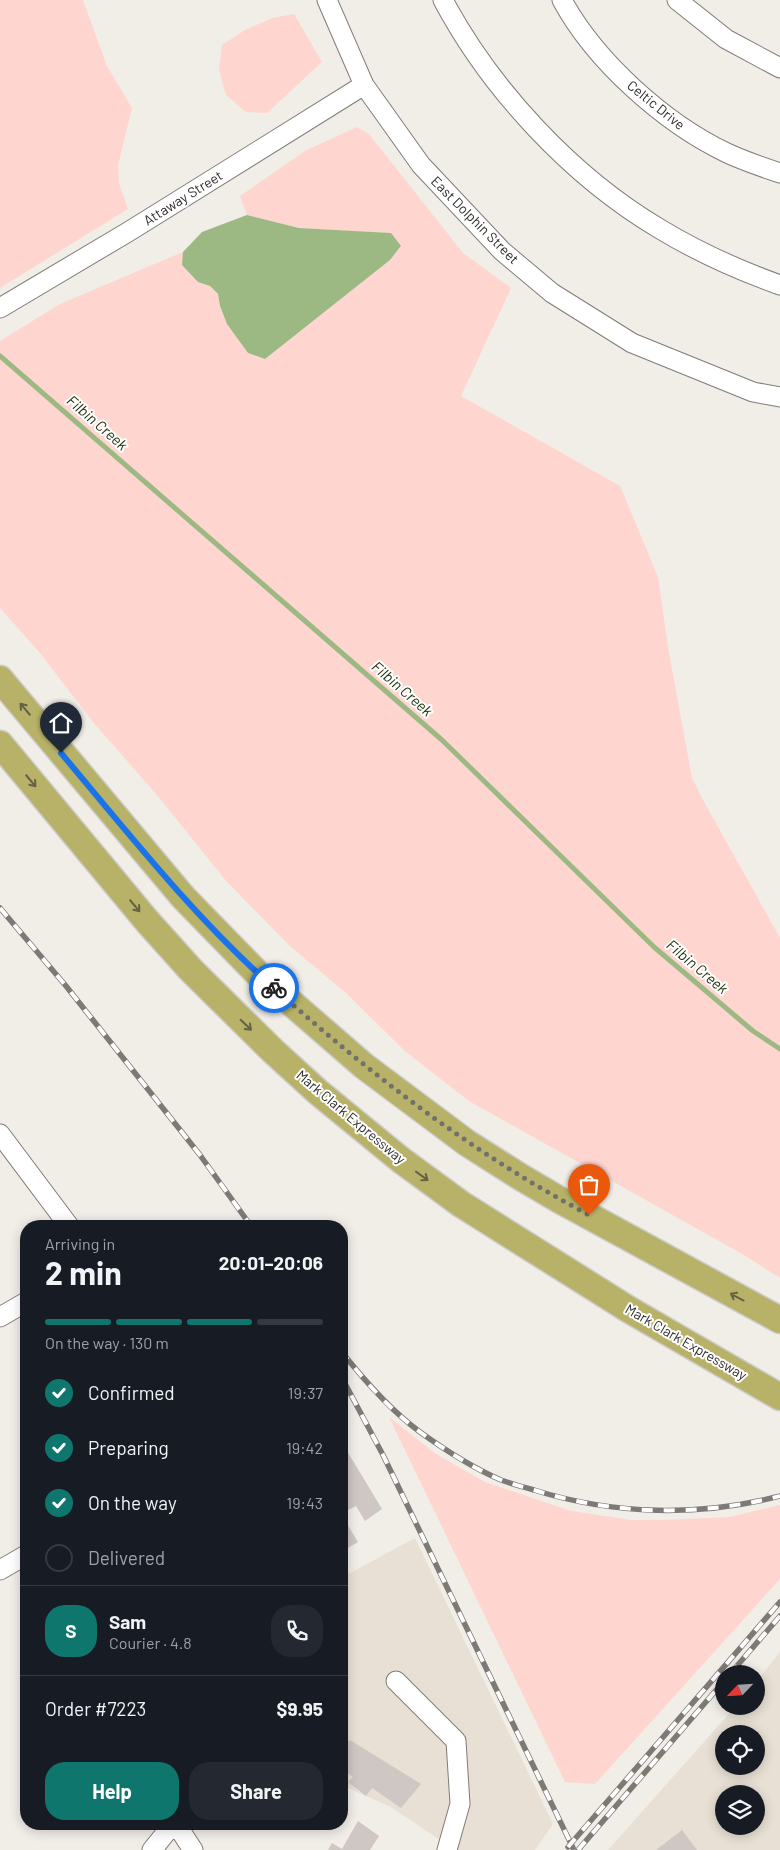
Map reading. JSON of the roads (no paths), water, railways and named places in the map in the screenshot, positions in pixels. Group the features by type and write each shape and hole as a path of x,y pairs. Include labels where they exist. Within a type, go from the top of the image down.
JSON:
{"highway":[{"path":"0,679 212,929 258,974 364,1066 467,1143 519,1176 780,1320"},
{"name":"Mark Clark Expressway","path":"0,744 147,921 191,970 272,1051 318,1092 401,1160 461,1204 628,1309 780,1397"}],"street":[{"name":"East Dolphin Street","path":"327,0 364,85 422,166 502,252 552,293 632,343 753,392 780,397"},
{"path":"443,0 472,49 507,95 546,138 587,176 659,229 745,273 780,285"},
{"name":"Celtic Drive","path":"562,0 573,20 618,74 674,123 727,153 780,174"},
{"path":"677,0 726,40 780,68"},
{"name":"Attaway Street","path":"0,308 128,232 364,85"},
{"path":"0,1134 64,1220"},
{"path":"0,1317 20,1305"},
{"path":"0,1570 20,1558"},
{"path":"396,1681 456,1741 460,1804 448,1850"},
{"path":"152,1850 169,1830"},
{"path":"178,1830 193,1850"}],"waterway":[{"name":"Filbin Creek","path":"0,356 442,740 654,947 753,1031 780,1049"}],"railway":[{"path":"0,908 66,986 200,1155 247,1220"},
{"path":"348,1360 378,1394 409,1423 459,1458 509,1483 564,1498 595,1504 657,1510 719,1507 780,1496"},
{"path":"348,1389 383,1455 574,1850"},
{"path":"568,1847 780,1602"},
{"path":"738,1665 780,1616"},
{"path":"578,1850 715,1691"}]}
